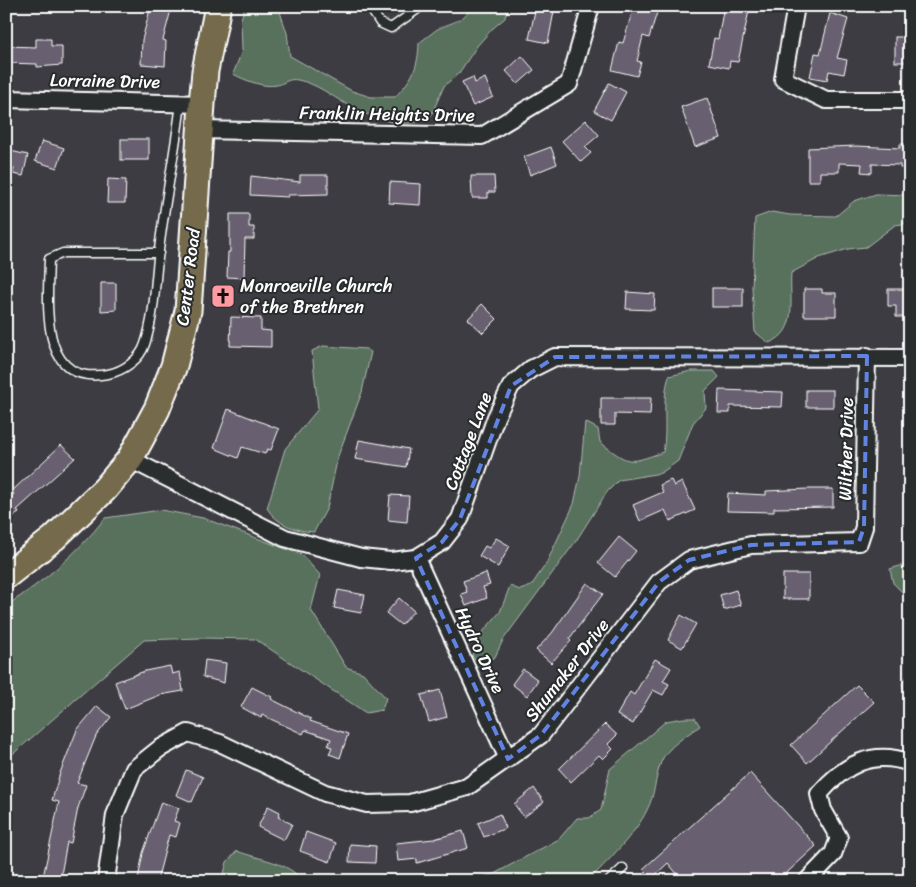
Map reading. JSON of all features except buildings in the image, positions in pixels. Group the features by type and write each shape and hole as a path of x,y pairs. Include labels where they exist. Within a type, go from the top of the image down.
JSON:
{"main road":[{"name":"Center Road","path":"6,576 54,538 105,489 130,459 157,409 174,366 188,311 192,264 199,130 192,103 205,71 218,6"}],"street":[{"name":"Franklin Heights Drive","path":"199,130 482,136 568,84 591,6"},
{"path":"796,6 783,79 826,100 910,100"},
{"name":"Lorraine Drive","path":"6,99 192,103"},
{"name":"Cottage Lane","path":"130,459 285,538 361,558 391,561 416,558 442,542 460,519 496,417 511,386 532,369 555,357 867,356 910,358"},
{"name":"Wilther Drive","path":"858,542 864,528 867,356"},
{"name":"Shumaker Drive","path":"106,881 115,814 134,769 159,749 188,732 220,743 325,793 366,804 410,803 467,787 541,735 659,582 689,560 751,544 858,542"},
{"name":"Hydro Drive","path":"416,558 508,759"},
{"path":"807,881 833,854 840,838 823,810 819,794 834,777 866,759 893,756 910,762"}],"lane":[{"path":"369,6 380,23 391,28 422,6"},
{"path":"159,253 63,253 49,259 49,333 58,357 69,369 92,376 118,372 134,361 144,346 155,299 159,253 192,103"},
{"path":"609,881 622,868"}],"highlighted area":[{"path":"867,356 864,527 859,542 751,545 689,560 659,582 541,735 508,759 416,558 442,542 460,519 511,386 555,357"}],"green space":[{"path":"245,6 278,6 287,33 290,56 352,91 371,97 395,97 406,84 416,66 419,43 436,30 460,19 468,12 471,6 508,6 505,18 477,46 459,73 444,86 429,120 407,123 376,118 346,104 317,87 298,80 272,86 249,81 233,74 242,51 241,19"},
{"path":"876,194 910,195 910,223 895,225 866,247 848,249 819,258 791,273 790,314 789,323 785,331 769,343 755,332 752,288 755,218 772,212 790,215 836,216 854,201"},
{"path":"323,346 366,349 371,352 362,392 338,456 327,508 314,532 287,526 271,514 267,508 285,449 318,409 312,351"},
{"path":"691,371 714,371 719,377 705,391 706,408 693,423 678,461 661,473 619,480 607,492 576,541 503,640 495,657 480,665 472,656 481,634 500,612 510,586 520,590 531,586 546,564 574,504 580,476 585,422 598,429 600,442 624,458 630,460 643,459 663,452 665,395 669,376"},
{"path":"161,510 203,518 302,555 320,575 311,610 346,667 363,673 386,698 382,710 366,713 255,639 144,640 6,760 6,606 59,566 83,544 105,518"},
{"path":"906,564 910,565 910,600 893,583 890,569"},
{"path":"910,671 910,715 902,684"},
{"path":"695,718 700,726 668,751 661,762 652,798 642,819 620,847 588,881 465,881 492,875 559,839 577,818 589,818 601,810 610,769 666,721"},
{"path":"237,851 281,865 297,874 303,881 222,881 227,862"}],"place":[{"name":"Monroeville Church of the Brethren","path":"223,296"}]}
